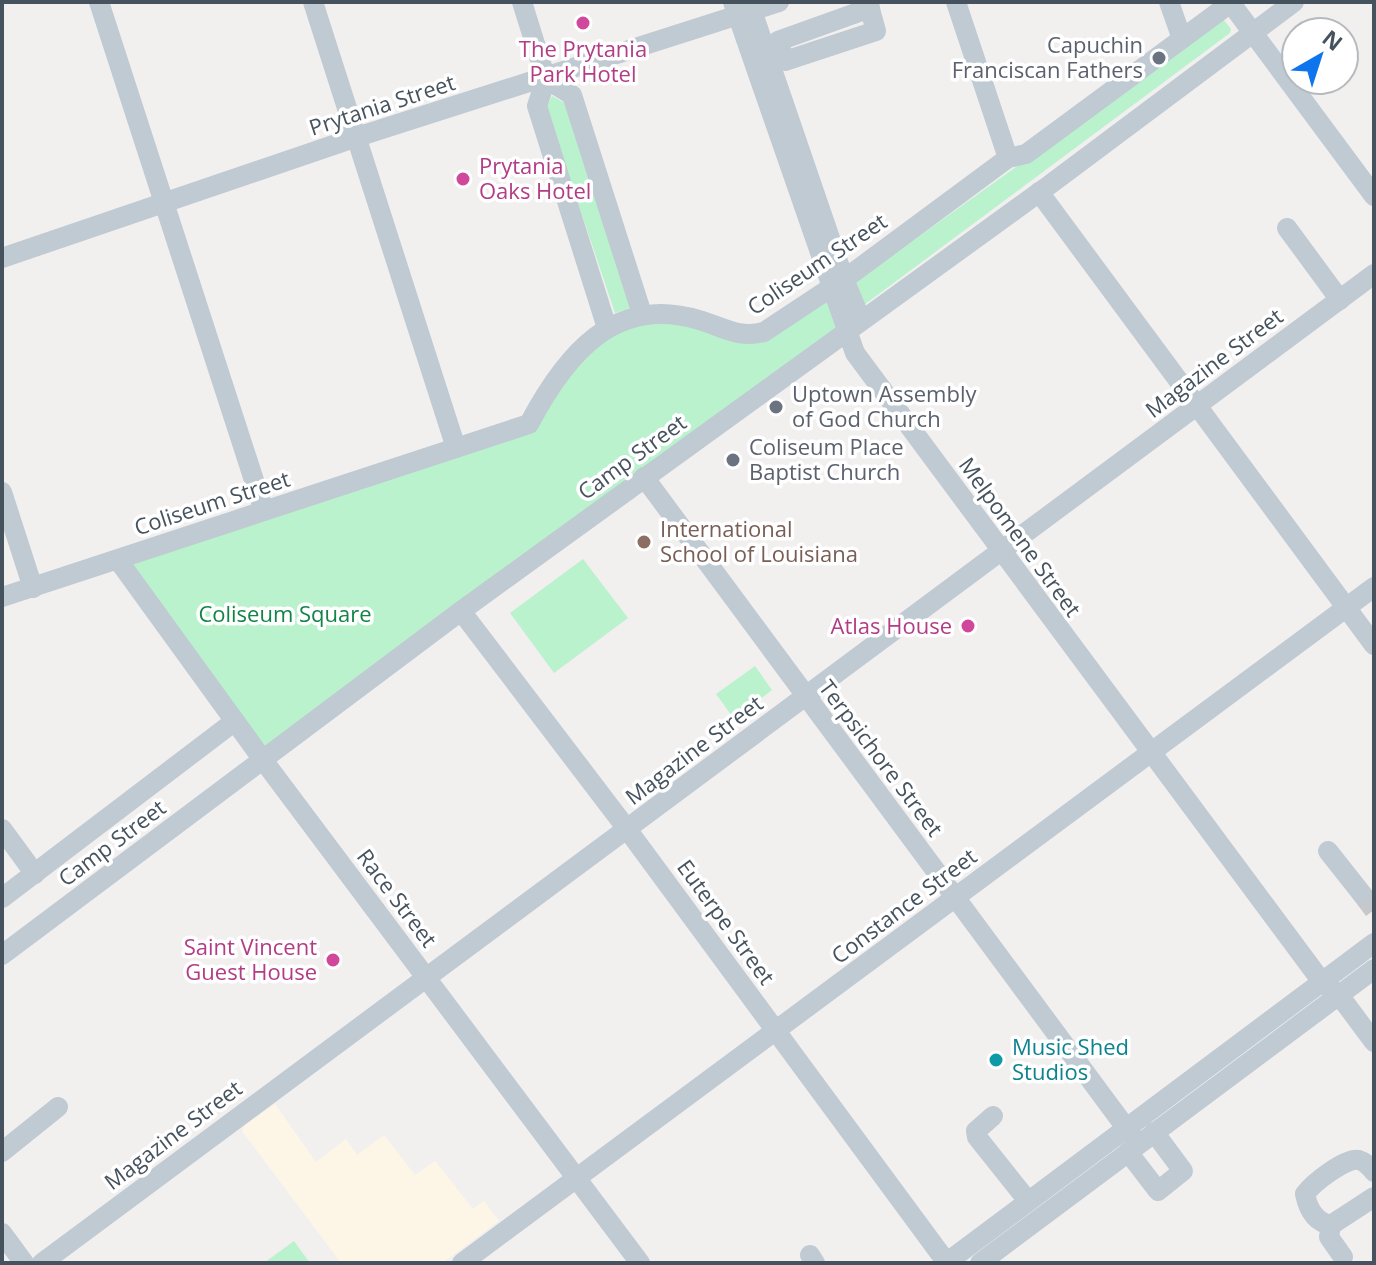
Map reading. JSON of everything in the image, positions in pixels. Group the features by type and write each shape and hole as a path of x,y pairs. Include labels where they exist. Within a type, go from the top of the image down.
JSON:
{"street":[{"path":"99,2 264,511"},
{"path":"313,2 456,448"},
{"path":"522,2 546,79 537,106 607,328"},
{"name":"Prytania Street","path":"2,258 357,137 546,79 743,8 779,2"},
{"path":"956,2 1008,158"},
{"path":"1169,2 1182,39"},
{"path":"1231,2 1374,196"},
{"name":"Coliseum Street","path":"2,597 529,424 545,393 581,348 607,328 642,314 698,320 734,334 751,336 764,332 837,283 1008,158 1026,154 1231,2"},
{"name":"Camp Street","path":"2,955 461,611 1039,192 1294,2"},
{"name":"Melpomene Street","path":"743,8 853,326 855,353 1151,753 1330,989 1374,1042"},
{"path":"546,79 572,95 642,314"},
{"path":"1039,192 1374,645"},
{"path":"1287,228 1340,300"},
{"name":"Magazine Street","path":"42,1263 1374,274"},
{"name":"Terpsichore Street","path":"644,477 1140,1143"},
{"path":"2,492 33,588"},
{"name":"Race Street","path":"118,560 263,760 640,1263"},
{"name":"Constance Street","path":"462,1263 1374,587"},
{"name":"Euterpe Street","path":"461,611 627,829 947,1263"},
{"name":"Camp Street","path":"2,898 235,721"},
{"path":"2,829 35,874"},
{"path":"1328,851 1362,894"},
{"path":"980,1263 1140,1143 1330,989 1374,943"},
{"path":"947,1263 1126,1128 1330,989 1374,969"},
{"path":"2,1152 58,1107"},
{"path":"993,1116 976,1131 977,1137 1028,1201"},
{"path":"1331,1225 1317,1220 1307,1205 1305,1194 1352,1160 1362,1161 1374,1172"},
{"path":"1345,1260 1329,1237 1331,1225 1374,1197"},
{"path":"2,1233 24,1263"}],"shaded area":[{"path":"275,1104 316,1162 346,1139 357,1155 384,1135 415,1175 435,1161 473,1209 484,1201 499,1221 442,1263 341,1263 242,1131 245,1125"}],"green space":[{"path":"1223,19 1231,29 1230,33 864,305 851,285"},
{"path":"552,96 565,103 630,308 615,313 546,108"},
{"name":"Coliseum Square","path":"831,288 846,331 263,760 118,560 529,424 581,348 642,314 751,336"},
{"path":"583,559 628,618 554,673 510,613"},
{"path":"755,666 772,690 734,719 716,694"},
{"path":"294,1241 310,1263 264,1263"}],"tunnel":[{"path":"1362,894 1374,910"}],"place":[{"name":"The Prytania Park Hotel","path":"583,23"},
{"name":"Capuchin Franciscan Fathers","path":"1159,58"},
{"name":"Prytania Oaks Hotel","path":"463,179"},
{"name":"Uptown Assembly of God Church","path":"776,407"},
{"name":"Coliseum Place Baptist Church","path":"733,460"},
{"name":"International School of Louisiana","path":"644,542"},
{"name":"Atlas House","path":"968,626"},
{"name":"Saint Vincent Guest House","path":"333,960"},
{"name":"Music Shed Studios","path":"996,1060"}]}
